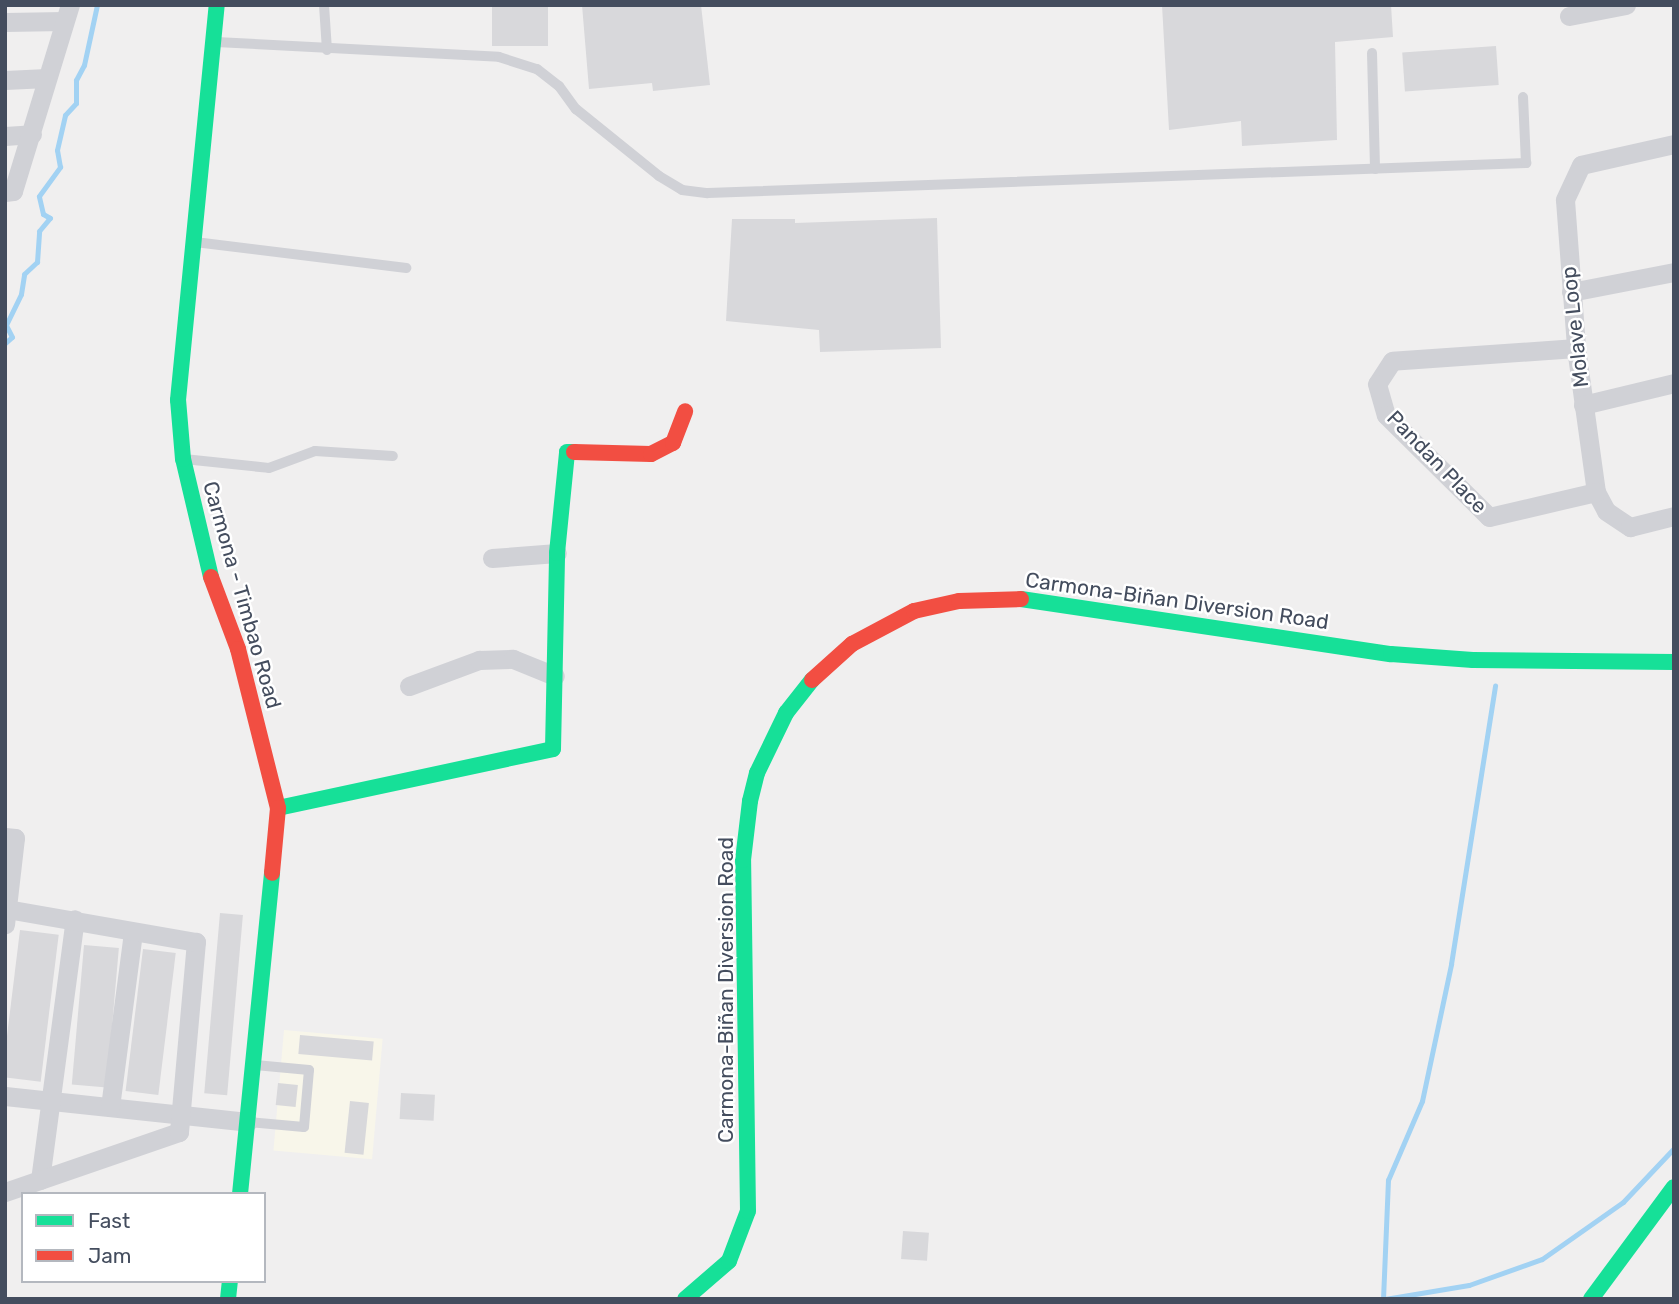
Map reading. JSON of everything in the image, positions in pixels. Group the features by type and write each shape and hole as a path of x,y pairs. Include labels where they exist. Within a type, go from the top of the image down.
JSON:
{"main road":[{"name":"Carmona - Timbao Road","path":"217,5 216,42 178,400 183,459 211,577 238,649 278,808 240,1192"},
{"path":"278,808 553,748 557,553 567,452 651,454 673,443 685,411"},
{"name":"Carmona-Biñan Diversion Road","path":"685,1299 729,1261 747,1211 743,860 752,792 786,713 818,672 852,644 914,611 959,601 1014,598 1391,654 1473,660 1674,662"},
{"path":"1591,1299 1674,1187"}],"street":[{"path":"1569,16 1626,5"},
{"path":"5,22 67,13 13,191 5,192"},
{"path":"5,80 47,78"},
{"path":"5,135 32,134"},
{"name":"Molave Loop","path":"1596,492 1576,348 1565,200 1581,165 1674,144"},
{"path":"1571,292 1674,272"},
{"name":"Pandan Place","path":"1576,348 1392,361 1377,384 1386,415 1489,517 1596,492"},
{"path":"1583,405 1674,383"},
{"path":"1596,492 1606,511 1630,527 1674,516"},
{"path":"492,558 557,553"},
{"path":"409,686 479,660 513,659 555,676"},
{"path":"5,836 15,838 6,916 75,919 133,933 196,942 178,1132 5,1192"},
{"path":"40,1180 75,919"},
{"path":"110,1107 133,933"},
{"path":"5,1096 248,1122"}],"lane":[{"path":"324,5 327,50"},
{"path":"216,42 327,50 499,57 537,69 559,86 576,108 659,176 682,190 708,193 1526,163 1523,97"},
{"path":"1372,53 1375,169"},
{"path":"194,242 406,268"},
{"path":"183,459 269,468 315,451 393,456"},
{"path":"248,1122 304,1126 309,1070 253,1065"}],"shaded area":[{"path":"284,1030 383,1039 372,1159 273,1151"}],"building":[{"path":"492,5 548,5 548,46 492,46"},
{"path":"582,5 701,5 710,85 653,91 652,83 589,89"},
{"path":"1162,5 1391,5 1393,37 1335,42 1337,140 1242,146 1241,121 1169,130"},
{"path":"1496,46 1499,85 1405,91 1402,53"},
{"path":"937,218 941,348 820,352 819,330 726,321 732,219 795,219 795,223"},
{"path":"220,913 243,915 227,1095 204,1093"},
{"path":"20,930 59,935 41,1082 5,1077 5,1052"},
{"path":"84,945 119,948 107,1088 72,1084"},
{"path":"143,949 176,953 158,1095 126,1091"},
{"path":"300,1035 374,1041 372,1060 298,1054"},
{"path":"278,1083 298,1085 296,1107 276,1105"},
{"path":"401,1093 435,1095 434,1121 400,1119"},
{"path":"350,1101 369,1103 363,1155 345,1153"},
{"path":"903,1231 929,1233 927,1261 901,1259"}],"waterway":[{"path":"5,343 12,337 6,325 21,294 24,274 37,262 39,231 50,218 43,214 39,196 60,167 57,150 65,115 76,103 76,80 84,65 97,5"},
{"path":"1383,1299 1388,1180 1422,1101 1451,964 1495,685"},
{"path":"1385,1299 1469,1285 1542,1259 1623,1202 1674,1148"}],"traffic: fast":[{"path":"211,577 183,459 178,400 217,5"},
{"path":"278,808 553,749 557,553 567,452 574,452"},
{"path":"1021,599 1391,654 1473,660 1674,662"},
{"path":"685,1299 729,1261 748,1211 743,860 750,801 757,773 786,713 812,680"},
{"path":"240,1192 272,873"},
{"path":"1591,1299 1674,1187"},
{"path":"228,1299 230,1283"}],"traffic: jam":[{"path":"574,452 651,454 673,443 685,411"},
{"path":"211,577 238,649 278,808 272,873"},
{"path":"812,680 852,644 914,611 959,601 1021,599"}]}
